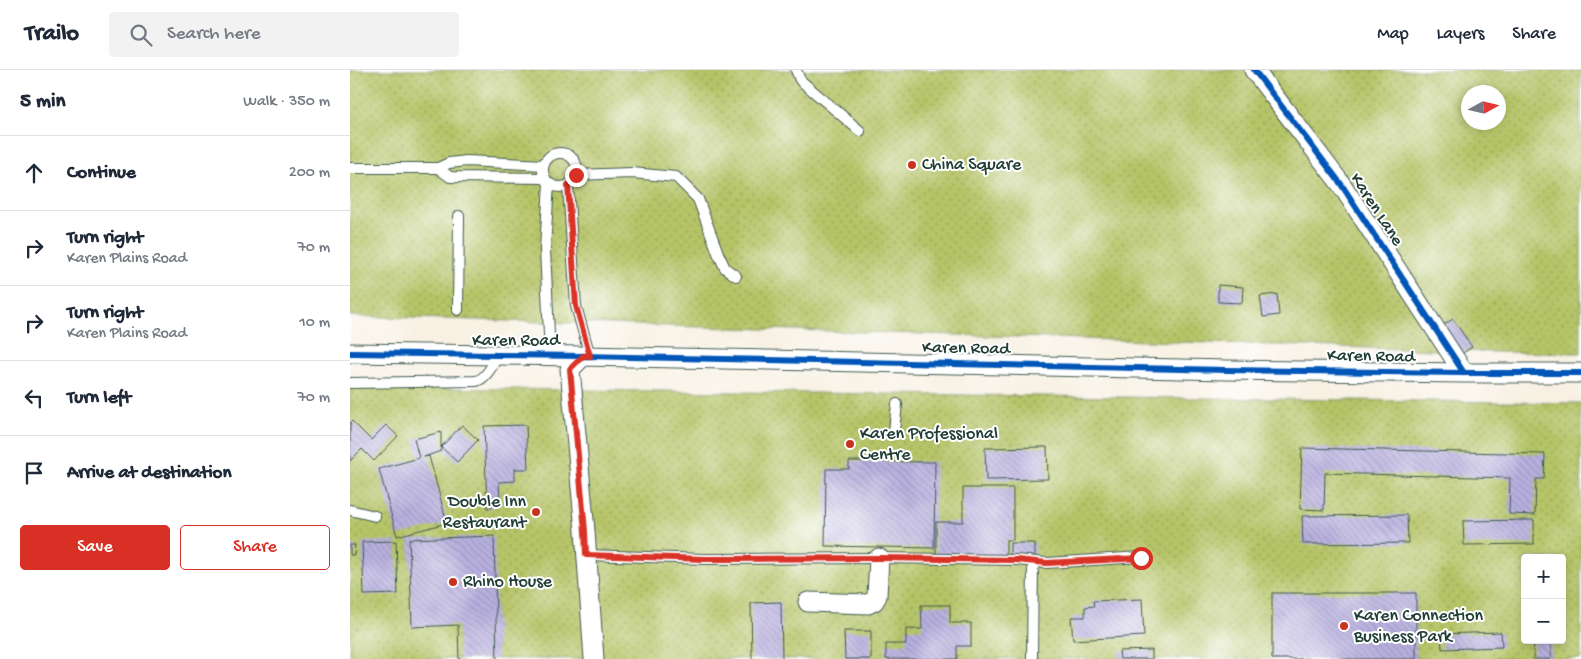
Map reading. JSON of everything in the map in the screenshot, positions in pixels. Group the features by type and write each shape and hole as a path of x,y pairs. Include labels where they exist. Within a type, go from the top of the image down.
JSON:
{"street":[{"name":"Karen Lane","path":"1254,70 1341,184 1464,373"},
{"name":"Karen Road","path":"350,353 586,356 1227,370 1464,373 1581,372"},
{"path":"586,356 570,369 585,531 594,659"},
{"path":"808,602 868,604 874,601 877,596 879,558"}],"lane":[{"path":"796,70 800,80 860,131"},
{"path":"438,168 450,176 547,181 555,186 562,187 573,181 576,175 575,162 565,154 558,153 552,155 547,160 543,172 547,181 545,249 550,356"},
{"path":"350,168 438,168 449,163 467,161 544,165"},
{"path":"576,175 632,172 676,177 698,199 725,268 736,276"},
{"path":"568,185 576,306 586,356"},
{"path":"458,310 459,216"},
{"path":"350,383 476,381 484,377 498,356"},
{"path":"894,431 897,404"},
{"path":"350,510 375,516"},
{"path":"586,555 705,559 879,558 1016,560 1047,563 1141,558"},
{"path":"1032,659 1034,562"}],"green space":[{"path":"350,70 1581,70 1581,353 1496,352 350,316"},
{"path":"350,387 1581,403 1581,659 350,659"}],"building":[{"path":"1218,285 1243,287 1242,303 1218,302"},
{"path":"1277,294 1279,315 1263,317 1260,296"},
{"path":"1453,319 1472,347 1457,357 1438,328"},
{"path":"352,421 371,440 386,425 398,436 374,461 362,449 350,461 350,423"},
{"path":"462,425 478,440 457,462 441,447"},
{"path":"526,425 528,469 515,469 515,481 499,482 500,501 492,501 492,508 487,508 484,426"},
{"path":"441,432 441,451 424,457 429,456 447,523 397,536 379,469 419,458 414,439"},
{"path":"1047,447 1048,479 986,480 985,448"},
{"path":"1302,448 1545,454 1544,479 1536,479 1535,515 1509,514 1510,478 1325,473 1324,510 1300,509"},
{"path":"849,461 935,462 934,548 825,546 826,469 849,469"},
{"path":"963,488 1013,488 1013,540 1006,540 1006,557 936,557 936,522 963,522"},
{"path":"1407,515 1408,543 1303,544 1302,516"},
{"path":"1534,520 1534,544 1464,545 1463,521"},
{"name":"Rhino House","path":"494,536 497,659 459,659 458,625 412,627 409,539"},
{"path":"396,541 398,594 364,595 362,542"},
{"path":"1010,543 1035,543 1035,556 1010,556"},
{"path":"350,545 355,545 354,555 350,555"},
{"name":"Karen Connection Business Park","path":"1272,593 1416,593 1416,659 1272,659"},
{"path":"1142,599 1144,636 1073,640 1071,617 1085,617 1085,607 1094,606 1093,601"},
{"path":"781,602 782,659 752,659 751,603"},
{"path":"921,605 950,605 950,623 971,623 971,646 957,646 957,659 886,659 886,644 906,644 906,629 922,629"},
{"path":"844,631 871,631 871,659 845,659"},
{"path":"1501,632 1502,647 1442,649 1441,634"},
{"path":"1534,644 1551,644 1551,659 1533,659"},
{"path":"1152,650 1152,659 1120,659 1119,651"}],"cycle path":[{"path":"1254,70 1341,184 1464,373"},
{"path":"350,353 583,356 1227,370 1581,373"}],"place":[{"name":"China Square","path":"912,165"},
{"name":"Karen Professional Centre","path":"850,444"},
{"name":"Double Inn Restaurant","path":"536,512"},
{"name":"Rhino House","path":"453,582"},
{"name":"Karen Connection Business Park","path":"1344,626"}],"route":[{"path":"576,175 568,185 576,306 590,356 583,356 570,369 586,555 705,559 879,558 1016,560 1047,563 1141,558"}]}
